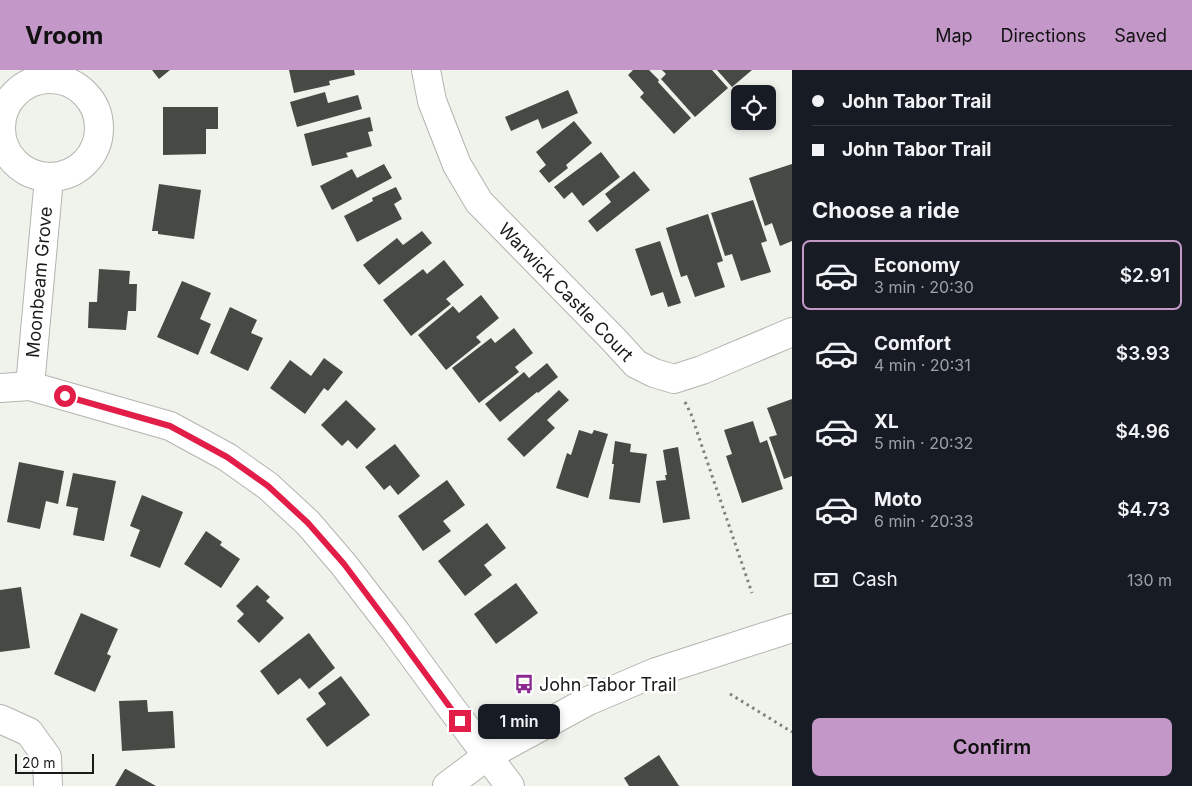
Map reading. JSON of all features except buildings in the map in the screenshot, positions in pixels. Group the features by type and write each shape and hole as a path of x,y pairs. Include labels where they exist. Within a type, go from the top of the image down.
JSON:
{"street":[{"name":"Warwick Castle Court","path":"426,70 432,102 457,165 478,202 636,364 654,374 674,379"},
{"path":"71,75 94,106 99,120 100,134 96,149 88,161 77,171 49,178 33,175 13,161 8,155 2,140 0,124 5,108 14,94 27,84 43,79 71,75"},
{"name":"Moonbeam Grove","path":"30,386 49,178"},
{"path":"674,379 702,370 792,332"},
{"path":"0,388 30,386 170,426 227,457 268,486 308,523 344,564 510,786"},
{"path":"447,786 487,756 596,697 656,672 792,628"},
{"path":"0,719 29,732 47,757 48,786"}],"path":[{"path":"674,379 691,414 752,593"},
{"path":"730,694 792,732"}],"place":[{"name":"John Tabor Trail","path":"524,684"}],"route":[{"path":"65,396 170,426 227,457 268,486 308,523 344,564 460,721"}]}
